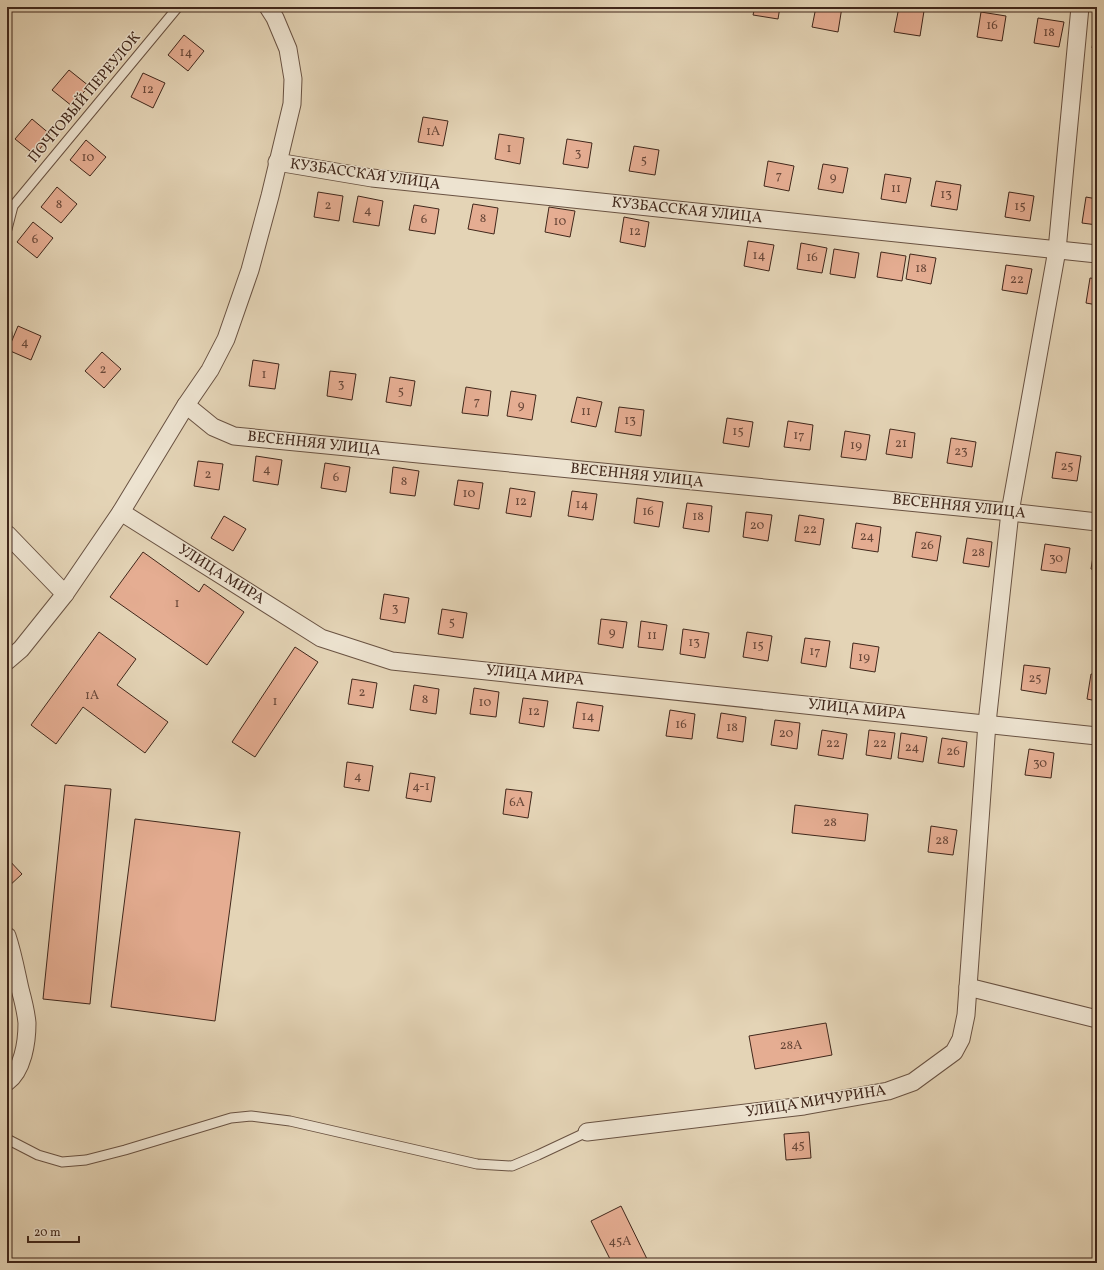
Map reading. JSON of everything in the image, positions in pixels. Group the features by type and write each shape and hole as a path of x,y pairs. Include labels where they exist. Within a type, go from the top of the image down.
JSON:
{"street":[{"path":"7,661 21,649 65,594 121,512 186,406 210,370 226,339 250,270 270,196 292,104 293,78 288,48 275,18 268,7"},
{"path":"1080,7 1057,250 1010,512 987,724 968,988 1097,1019"},
{"name":"КУЗБАССКАЯ УЛИЦА","path":"277,162 372,178 1097,254"},
{"name":"ВЕСЕННЯЯ УЛИЦА","path":"186,406 213,427 234,436 1010,512 1097,522"},
{"name":"УЛИЦА МИРА","path":"121,512 321,638 392,661 1097,736"},
{"path":"7,534 65,594"},
{"path":"7,936 25,1008 27,1023 25,1044 20,1066 11,1079 7,1082"},
{"name":"УЛИЦА МИЧУРИНА","path":"587,1132 804,1106 888,1091 913,1082 954,1052 961,1039 966,1014 968,988"}],"lane":[{"name":"ПОЧТОВЫЙ ПЕРЕУЛОК","path":"7,229 13,206 178,7"},
{"path":"7,1139 38,1155 62,1162 86,1160 225,1120 251,1116 290,1121 477,1164 512,1166 587,1132"}],"building":[{"path":"672,7 694,7 693,11"},
{"path":"755,7 780,7 778,19 753,15"},
{"path":"816,7 842,7 838,32 812,27"},
{"path":"899,7 924,11 920,36 894,32"},
{"path":"981,12 1006,16 1002,41 977,37"},
{"path":"1038,18 1064,22 1059,47 1034,43"},
{"path":"1097,23 1097,49 1092,48"},
{"path":"184,35 204,51 188,71 168,55"},
{"path":"69,70 89,86 72,106 52,90"},
{"path":"143,73 165,83 153,108 131,97"},
{"path":"423,117 448,121 443,146 418,142"},
{"path":"32,119 51,135 35,155 15,139"},
{"path":"499,134 524,138 520,164 495,159"},
{"path":"567,139 592,143 588,168 563,164"},
{"path":"86,140 106,157 90,176 70,160"},
{"path":"634,146 659,150 655,175 629,171"},
{"path":"768,161 794,166 789,191 764,186"},
{"path":"823,164 848,168 843,193 818,189"},
{"path":"885,174 911,178 906,203 881,199"},
{"path":"936,181 961,185 957,210 931,206"},
{"path":"57,187 77,204 61,223 41,207"},
{"path":"318,192 343,196 339,221 314,217"},
{"path":"1009,192 1034,196 1030,221 1005,217"},
{"path":"358,196 383,201 379,226 353,222"},
{"path":"1086,197 1097,199 1097,225 1082,223"},
{"path":"473,204 498,208 494,234 468,229"},
{"path":"414,205 439,209 435,234 409,230"},
{"path":"549,207 575,211 570,237 545,232"},
{"path":"624,217 649,222 645,247 620,242"},
{"path":"33,222 53,238 37,258 17,242"},
{"path":"748,241 774,245 769,271 744,266"},
{"path":"801,243 827,248 822,273 797,269"},
{"path":"834,249 859,253 855,278 830,274"},
{"path":"881,252 906,256 902,281 877,277"},
{"path":"910,254 936,258 931,284 906,279"},
{"path":"1006,265 1032,269 1027,294 1002,290"},
{"path":"1090,278 1097,279 1097,305 1086,303"},
{"path":"18,326 41,336 31,360 8,350"},
{"path":"102,352 121,369 104,388 85,371"},
{"path":"253,360 279,364 275,389 249,386"},
{"path":"330,371 356,374 352,400 327,396"},
{"path":"390,377 415,381 411,406 386,402"},
{"path":"466,387 491,391 488,416 462,413"},
{"path":"511,391 536,395 532,420 507,416"},
{"path":"577,397 602,402 596,427 571,422"},
{"path":"619,407 644,410 641,436 615,432"},
{"path":"727,418 753,422 749,447 723,443"},
{"path":"788,421 813,425 810,450 784,447"},
{"path":"890,429 915,433 912,458 886,454"},
{"path":"845,431 870,435 866,460 841,457"},
{"path":"951,438 976,442 972,467 947,463"},
{"path":"1056,452 1081,456 1077,481 1052,478"},
{"path":"256,456 282,460 278,485 253,481"},
{"path":"198,461 223,464 219,490 194,486"},
{"path":"325,463 350,467 346,492 321,488"},
{"path":"393,467 419,471 415,496 390,493"},
{"path":"458,480 483,483 479,509 454,505"},
{"path":"510,488 535,492 531,517 506,513"},
{"path":"572,491 597,494 593,520 568,516"},
{"path":"637,498 663,502 659,527 634,523"},
{"path":"687,503 712,506 709,532 683,528"},
{"path":"746,512 772,515 768,541 743,537"},
{"path":"799,515 824,519 820,545 795,541"},
{"path":"224,516 246,529 233,551 211,538"},
{"path":"856,523 881,527 878,552 852,548"},
{"path":"916,532 941,536 937,561 912,557"},
{"path":"967,538 992,542 989,567 963,563"},
{"path":"1045,544 1070,548 1066,573 1041,570"},
{"path":"1095,544 1097,544 1097,570 1091,569"},
{"path":"143,552 199,592 204,584 244,612 207,665 110,597"},
{"path":"384,594 409,598 405,623 380,619"},
{"path":"442,609 467,613 463,638 438,634"},
{"path":"601,619 627,622 623,648 598,644"},
{"path":"641,621 667,625 663,650 638,647"},
{"path":"683,629 709,633 705,658 680,654"},
{"path":"99,632 136,659 117,685 168,722 145,753 83,707 56,744 31,725"},
{"path":"747,632 772,636 768,661 743,657"},
{"path":"805,638 830,641 826,667 801,663"},
{"path":"853,643 879,647 875,672 850,668"},
{"path":"295,647 318,662 255,757 232,742"},
{"path":"1024,665 1050,668 1046,694 1021,690"},
{"path":"1091,674 1097,675 1097,701 1087,699"},
{"path":"352,679 377,683 373,708 348,704"},
{"path":"414,685 439,689 436,714 410,710"},
{"path":"474,688 499,692 496,717 470,714"},
{"path":"523,698 548,701 544,727 519,723"},
{"path":"577,702 603,706 599,731 573,728"},
{"path":"670,710 695,714 692,739 666,736"},
{"path":"721,713 746,717 743,742 717,738"},
{"path":"775,720 800,723 797,749 771,745"},
{"path":"822,730 847,734 843,759 818,755"},
{"path":"869,730 895,733 891,759 866,755"},
{"path":"901,733 927,737 923,762 898,758"},
{"path":"942,738 967,742 964,767 938,763"},
{"path":"1029,749 1054,753 1051,778 1025,775"},
{"path":"1097,759 1097,784 1094,784"},
{"path":"347,762 373,766 369,791 344,787"},
{"path":"410,773 435,777 431,802 406,798"},
{"path":"65,785 111,789 90,1004 43,999"},
{"path":"506,789 532,792 528,818 503,814"},
{"path":"795,805 868,814 865,841 792,833"},
{"path":"135,819 240,832 215,1021 111,1007"},
{"path":"931,826 957,830 953,855 928,852"},
{"path":"7,858 22,874 7,888"},
{"path":"826,1023 832,1055 755,1069 749,1036"},
{"path":"809,1132 811,1158 786,1160 784,1134"},
{"path":"621,1206 649,1263 612,1263 591,1221"}]}
